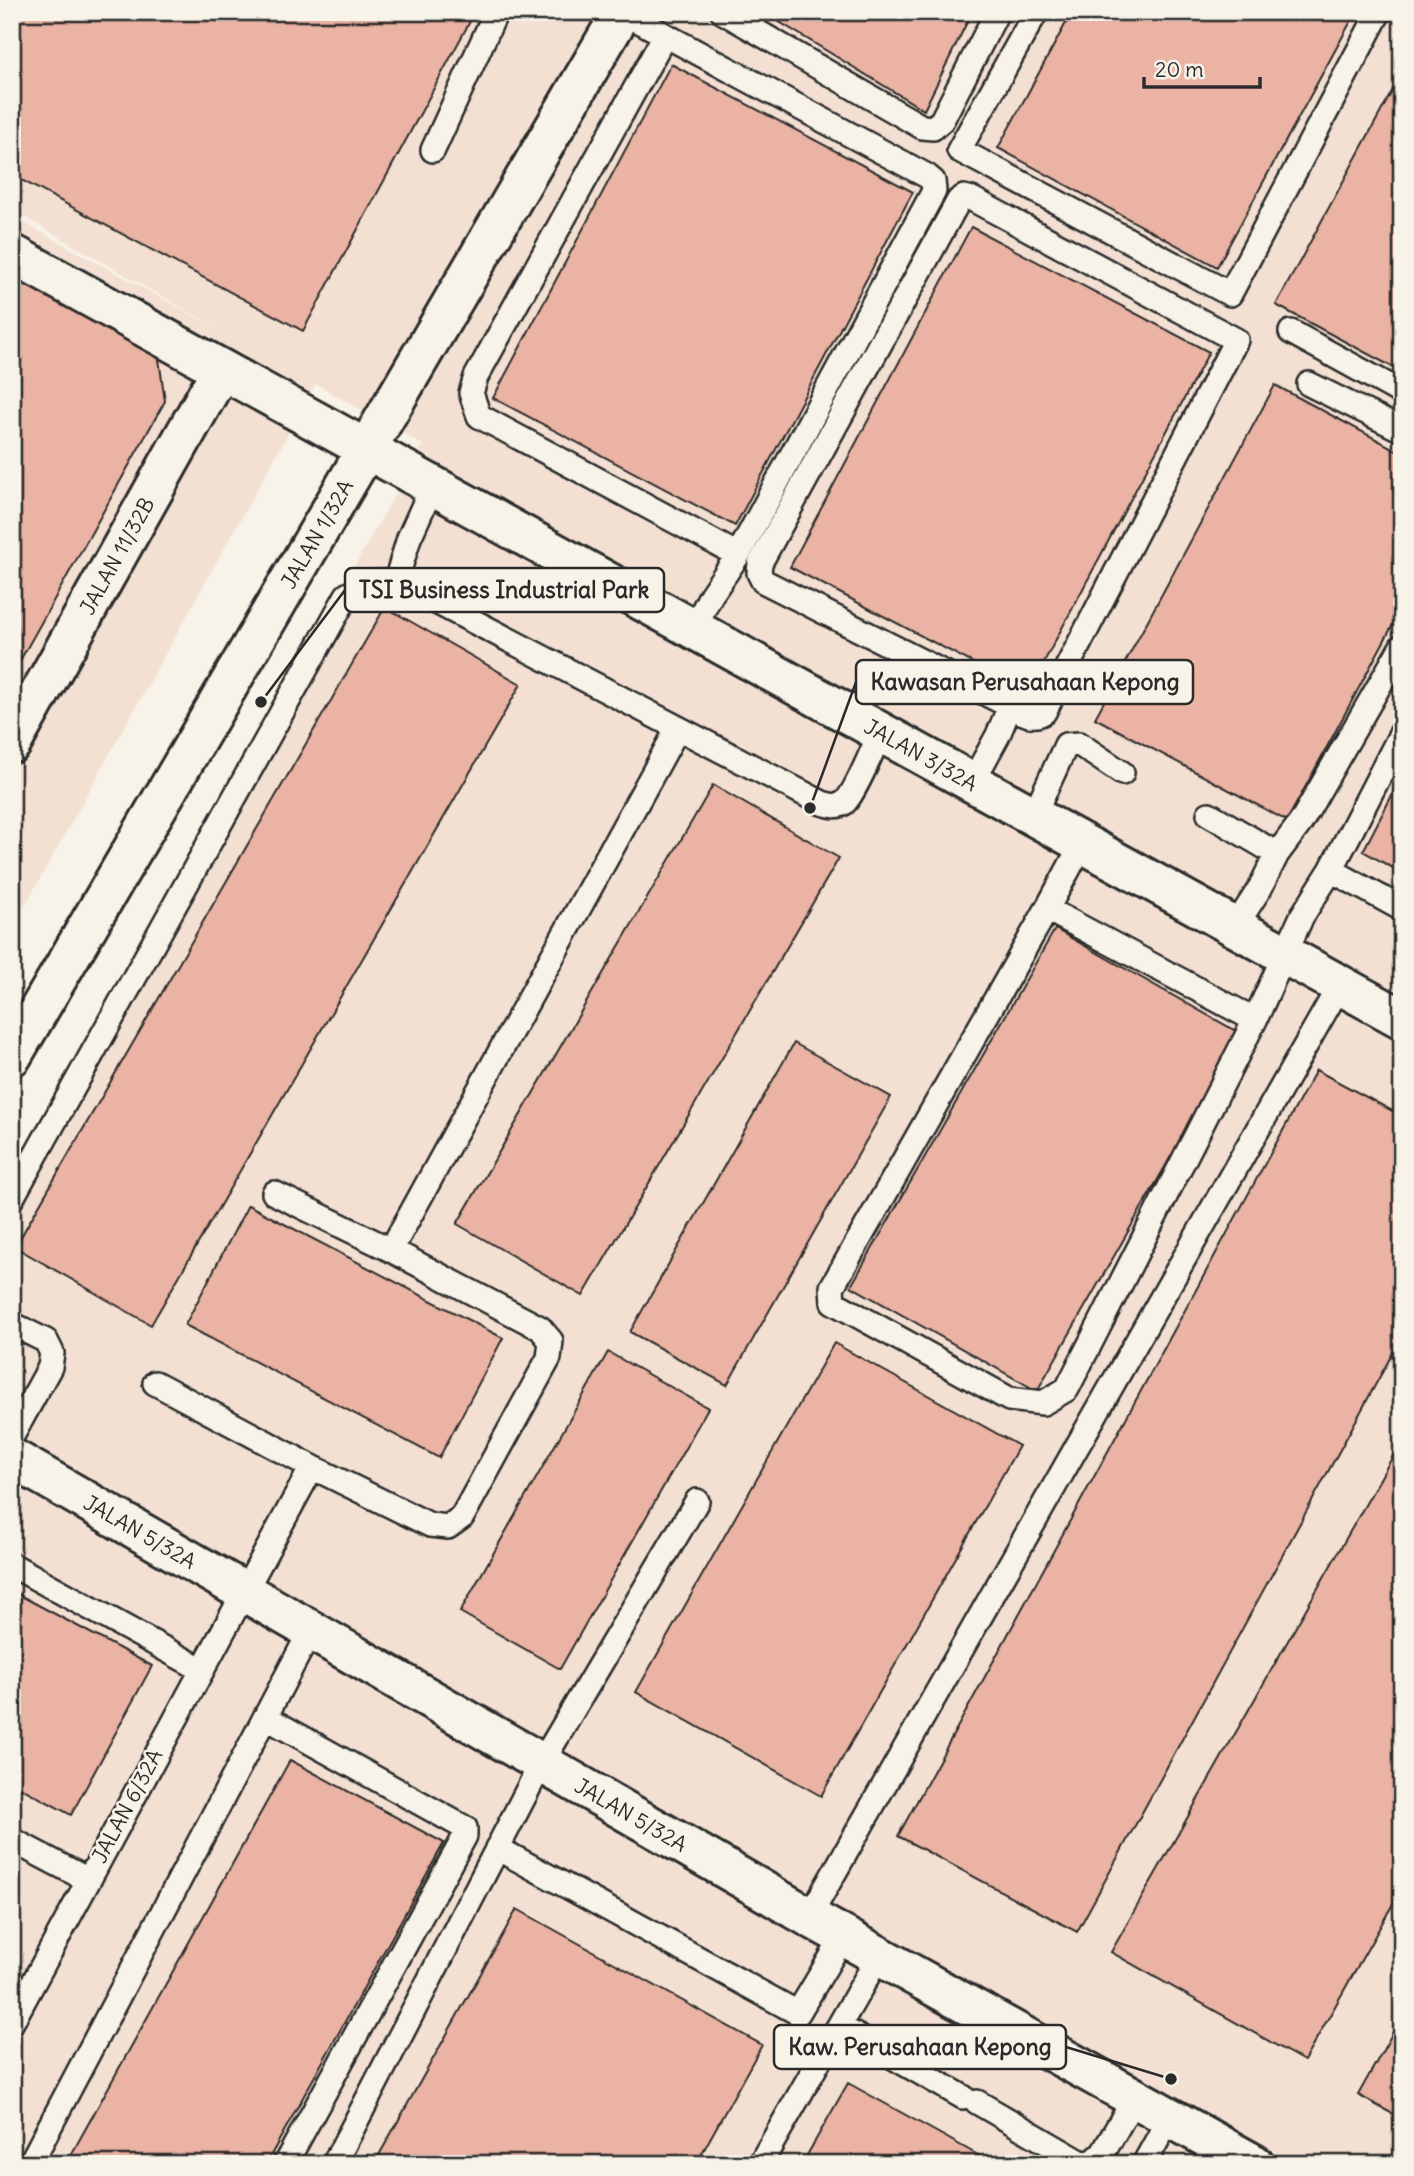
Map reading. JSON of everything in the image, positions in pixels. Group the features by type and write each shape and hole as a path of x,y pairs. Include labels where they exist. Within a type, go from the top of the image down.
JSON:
{"street":[{"name":"JALAN 1/32A","path":"12,1056 622,12"},
{"name":"JALAN 3/32A","path":"12,254 1402,1019"},
{"name":"JALAN 11/32B","path":"12,743 221,370"},
{"name":"JALAN 5/32A","path":"12,1458 809,1917 1254,2164"}],"lane":[{"path":"433,149 496,12"},
{"path":"622,12 933,181 934,191 738,555 711,595 693,630"},
{"path":"723,12 922,127 933,128 942,120 997,12"},
{"path":"1036,12 959,149 1230,294 1378,12"},
{"path":"665,35 476,377 471,393 479,416 738,555"},
{"path":"964,197 1236,340 1044,712 1038,716 1030,716 1010,706 764,581 759,573 760,563 959,200 964,197"},
{"path":"1291,332 1402,393"},
{"path":"1309,384 1402,430"},
{"path":"396,581 408,538 432,487"},
{"path":"12,1198 347,595 371,583 396,581 822,803 835,806 845,803 880,733"},
{"path":"1235,927 1261,888 1277,855 1301,822 1402,646"},
{"path":"972,783 998,736 1010,706"},
{"path":"391,1250 678,728"},
{"path":"1082,844 832,1287 833,1302 1009,1399 1042,1403 1067,1389 1255,1020 1302,916 1331,870 1402,732"},
{"path":"1033,817 1066,745 1079,744 1122,773"},
{"path":"1209,814 1277,855"},
{"path":"1331,870 1402,909"},
{"path":"1047,909 1255,1020"},
{"path":"809,1917 1340,985"},
{"path":"155,1383 312,1467 430,1525 448,1527 462,1517 549,1358 551,1341 540,1328 391,1250 274,1193"},
{"path":"12,1324 46,1341 52,1353 50,1367 12,1436"},
{"name":"JALAN 6/32A","path":"12,2022 312,1467"},
{"path":"334,2164 541,1764 697,1501"},
{"path":"12,1564 201,1669"},
{"path":"30,2164 311,1630"},
{"path":"264,1717 465,1828 465,1836 285,2164"},
{"path":"12,1840 88,1880"},
{"path":"497,1848 797,2013 844,1936"},
{"path":"760,2164 879,1956"},
{"path":"839,2026 1082,2163 1093,2162 1103,2153 1135,2097"},
{"path":"1144,2164 1170,2117"}],"shaded area":[{"path":"12,12 1402,12 1402,2164 12,2164 12,1171 423,445 316,384 12,929 12,216 229,335 12,210"}],"building":[{"path":"12,12 475,12 303,331 12,175"},
{"path":"763,12 972,12 924,110"},
{"path":"1072,12 1356,12 1217,267 998,148"},
{"path":"671,64 913,192 735,526 493,398"},
{"path":"1402,73 1402,372 1276,305"},
{"path":"971,227 1209,352 1028,692 790,567"},
{"path":"18,274 158,352 165,401 12,675 12,284"},
{"path":"1275,385 1402,453 1402,608 1287,821 1095,718"},
{"path":"385,607 521,684 151,1325 15,1247"},
{"path":"1402,776 1402,873 1363,851"},
{"path":"713,785 839,858 583,1296 457,1224"},
{"path":"1055,929 1241,1034 1037,1391 851,1286"},
{"path":"794,1043 891,1097 727,1385 630,1332"},
{"path":"1316,1070 1402,1116 1402,1336 1077,1932 898,1836"},
{"path":"248,1205 503,1338 439,1458 185,1325"},
{"path":"834,1343 1019,1446 821,1796 636,1692"},
{"path":"608,1352 708,1408 560,1669 460,1612"},
{"path":"1402,1440 1402,1888 1304,2061 1111,1952"},
{"path":"12,1591 152,1666 71,1815 12,1783"},
{"path":"290,1760 444,1843 266,2164 66,2164"},
{"path":"517,1909 762,2045 696,2164 374,2164"},
{"path":"1402,2016 1402,2119 1358,2095"},
{"path":"848,2083 994,2164 802,2164"}],"place":[{"name":"TSI Business Industrial Park","path":"261,702"},
{"name":"Kawasan Perusahaan Kepong","path":"810,808"},
{"name":"Kaw. Perusahaan Kepong","path":"1171,2079"}]}
